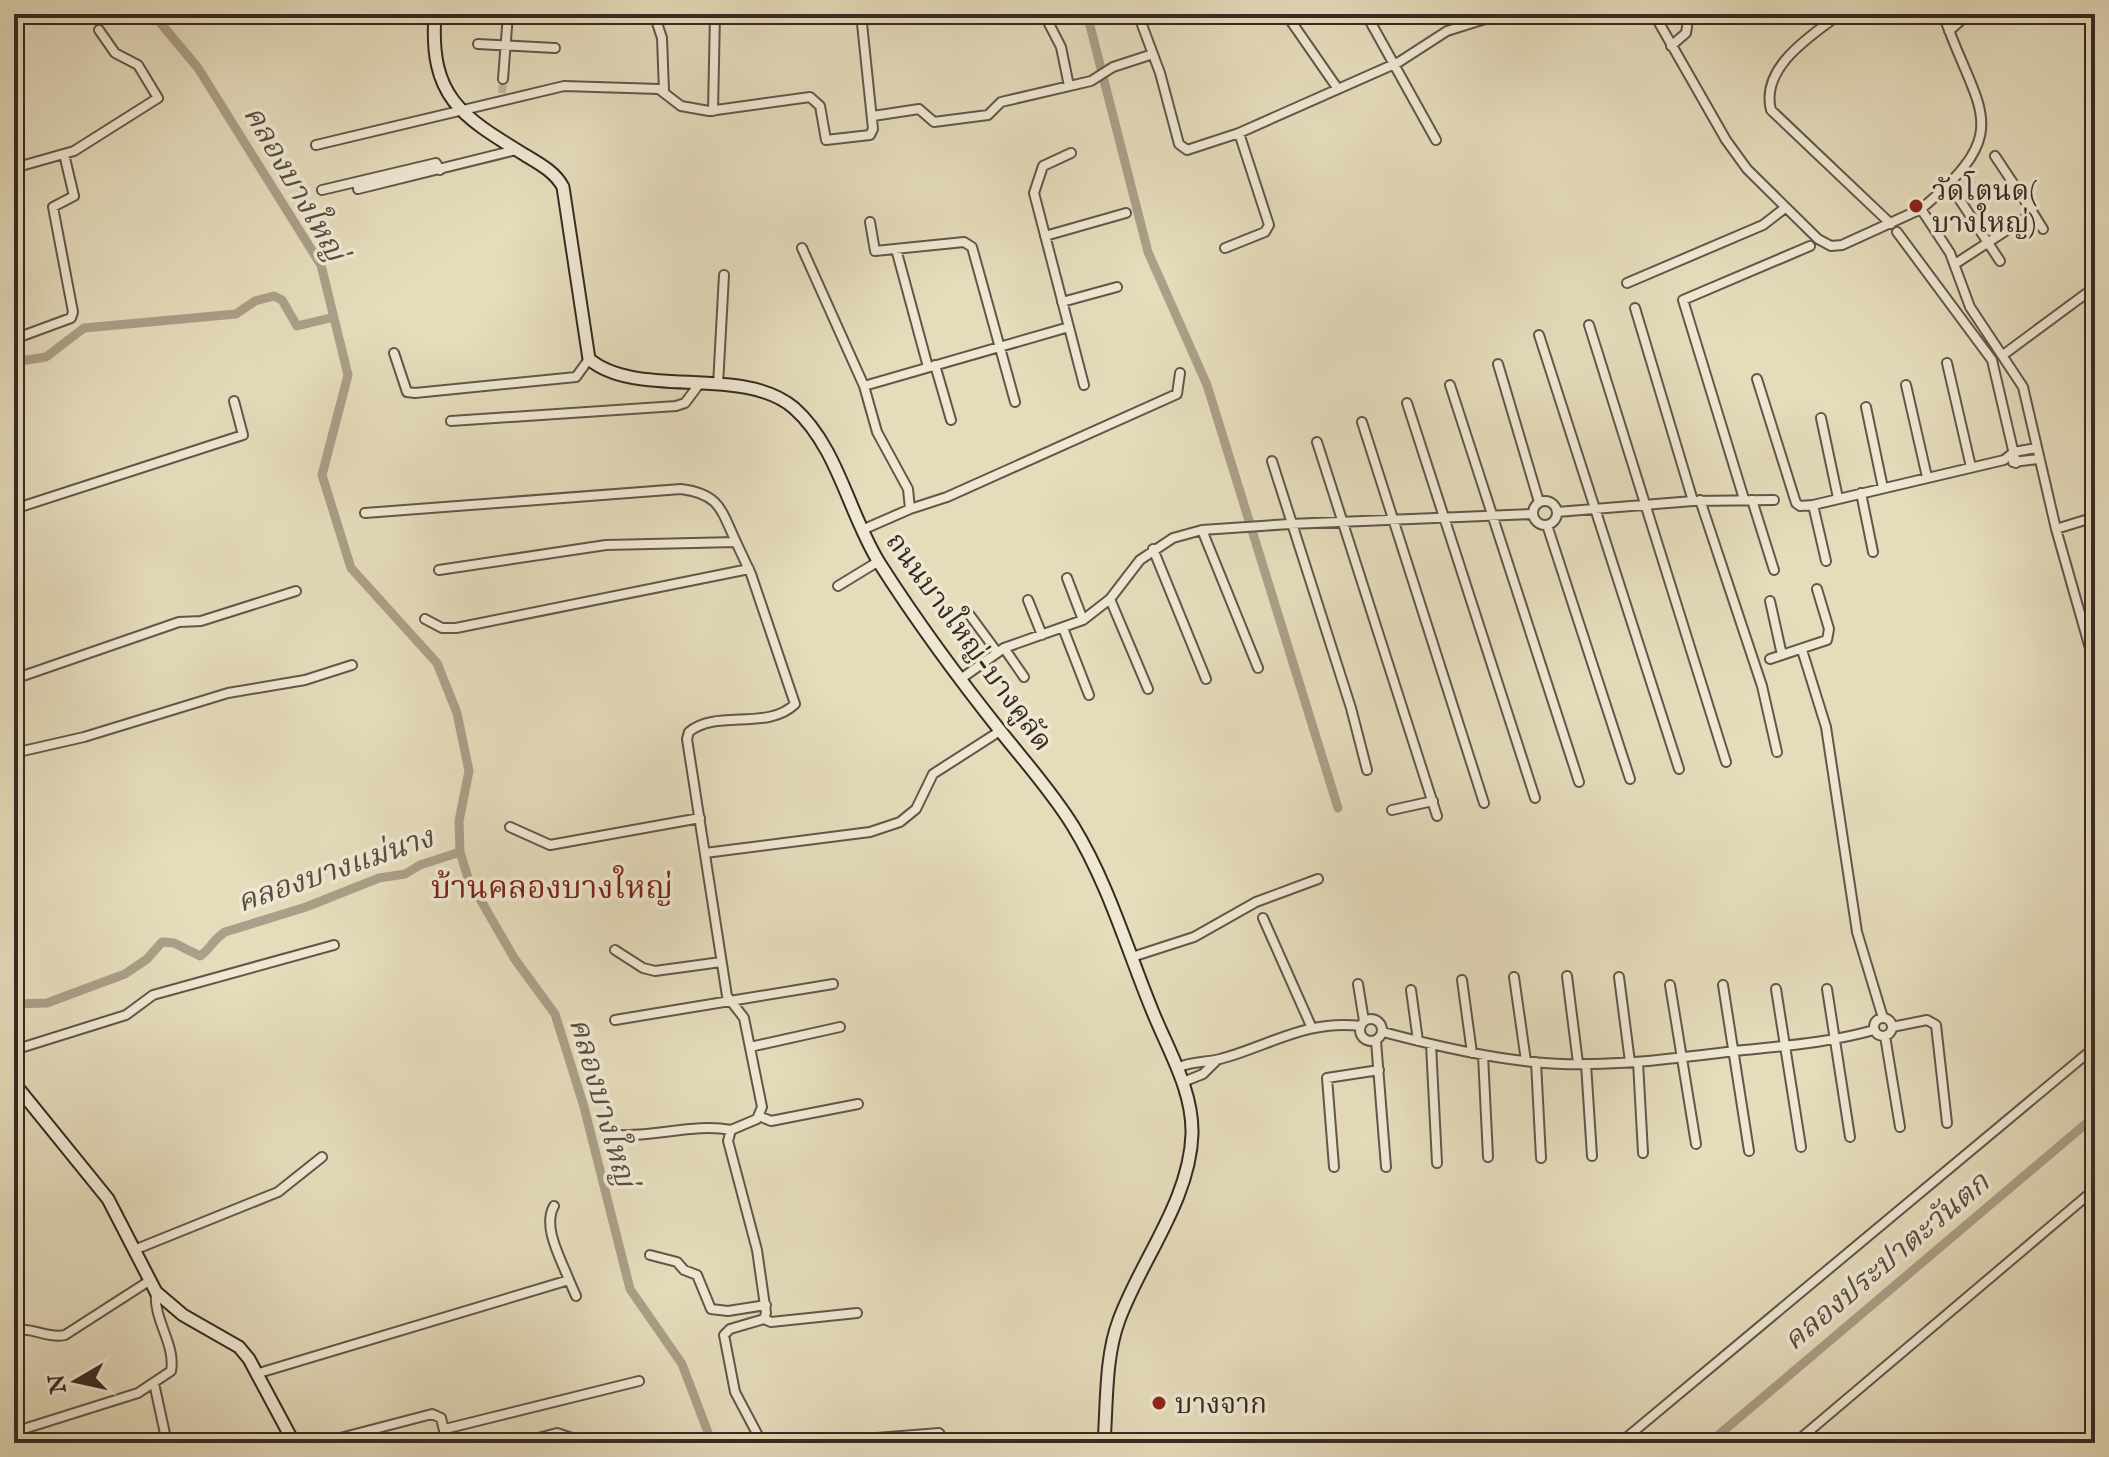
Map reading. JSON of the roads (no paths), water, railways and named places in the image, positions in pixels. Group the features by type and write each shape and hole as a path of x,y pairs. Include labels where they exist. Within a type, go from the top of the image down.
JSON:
{"street":[{"path":"394,353 402,384 407,392 415,393 576,377 589,359 563,187 551,172 470,121 460,111 439,70 435,14"},
{"path":"503,79 508,14"},
{"path":"713,111 715,14"},
{"path":"316,145 460,111 502,97 581,85 664,91 688,110 713,111 810,97 820,106 823,133 830,143 870,135 873,132 873,116 861,14"},
{"path":"1044,14 1061,47 1069,86"},
{"path":"1138,14 1180,147 1193,149 1239,133 1394,63 1447,31 1501,14"},
{"path":"1286,14 1338,89"},
{"path":"1366,14 1436,140"},
{"path":"1654,14 1726,140 1785,208 1818,239 1831,246 1842,245 1921,209 1970,161 1982,142 1984,129 1978,102 1943,14"},
{"path":"1671,46 1686,33 1689,14"},
{"path":"1840,14 1796,48 1786,60 1774,82 1769,105 1891,224"},
{"path":"1949,31 1968,14"},
{"path":"655,17 662,38 664,91"},
{"path":"14,168 87,145 158,98 138,65 115,53 99,30"},
{"path":"478,44 555,48"},
{"path":"873,116 919,109 934,122 966,120 988,115 1005,100 1098,77 1113,67 1153,54"},
{"path":"1225,248 1265,232 1269,225 1239,133"},
{"path":"358,189 516,150"},
{"path":"1071,153 1043,166 1035,189 1084,385"},
{"path":"14,339 71,318 73,312 53,207 74,196 64,154"},
{"path":"1995,156 2043,229"},
{"path":"322,190 437,163 440,170"},
{"path":"1954,191 2000,261"},
{"path":"1627,283 1763,225 1785,208"},
{"path":"1921,209 1955,264 1970,307 2023,387 2056,529 2095,666"},
{"path":"1045,236 1126,213"},
{"path":"1955,264 2033,213"},
{"path":"870,222 872,250 970,244 1015,402"},
{"path":"1897,232 1992,360 2016,463"},
{"path":"1774,570 1683,300 1810,246"},
{"path":"802,248 864,386 877,432 908,489 910,509"},
{"path":"896,249 931,366 951,420"},
{"path":"718,385 724,275"},
{"path":"1062,302 1117,287"},
{"path":"2003,355 2095,287"},
{"path":"1635,308 1762,686 1777,752"},
{"path":"1589,325 1726,762"},
{"path":"864,386 1069,327"},
{"path":"1539,335 1679,769"},
{"name":"ถนนบางใหญ่-บางคูลัด","path":"589,359 611,373 756,390 778,398 803,417 826,452 879,561 1000,731 1073,826 1097,872 1183,1082 1190,1107 1191,1150 1176,1198 1117,1324 1111,1355 1104,1443"},
{"path":"1947,363 1971,467"},
{"path":"1498,364 1539,502 1533,514"},
{"path":"862,530 947,497 1177,394 1180,373"},
{"path":"1757,379 1796,503 1800,506 2004,460 2016,463 2038,459"},
{"path":"451,421 676,406 685,403 700,383"},
{"path":"1450,385 1579,782"},
{"path":"1906,385 1927,477"},
{"path":"14,509 243,435 234,401"},
{"path":"1407,403 1535,798"},
{"path":"1866,407 1883,488"},
{"path":"1821,418 1838,498"},
{"path":"1362,422 1484,803"},
{"path":"1317,442 1437,816"},
{"path":"2004,460 2014,452 2036,448"},
{"path":"1272,461 1351,708 1367,770"},
{"path":"365,513 681,489 709,496 719,506 749,569 795,704 787,710 698,725 689,732 721,962 730,1001 744,1018 762,1107 759,1116 731,1130 703,1128 659,1136 619,1135"},
{"path":"1861,493 1873,552"},
{"path":"1557,512 1697,500 1774,500"},
{"path":"1539,502 1549,501 1557,512"},
{"path":"1813,505 1826,561"},
{"path":"1533,514 1537,523 1547,525 1554,521 1557,512"},
{"path":"962,678 1001,650 1083,620 1110,599 1126,574 1153,549 1173,538 1202,530 1258,526 1533,514"},
{"path":"2056,529 2095,517"},
{"path":"1547,525 1630,779"},
{"path":"1202,530 1258,668"},
{"path":"439,570 606,545 736,542"},
{"path":"1153,549 1206,679"},
{"path":"838,586 879,561"},
{"path":"425,619 442,628 456,628 749,569"},
{"path":"1067,578 1083,620"},
{"path":"1770,659 1823,643 1830,636 1817,589"},
{"path":"14,679 179,622 201,621 296,591"},
{"path":"1110,599 1148,689"},
{"path":"1028,600 1042,635"},
{"path":"1770,601 1782,655"},
{"path":"969,614 1024,677"},
{"path":"1063,628 1089,695"},
{"path":"1802,650 1826,727 1857,932 1883,1018 1892,1027"},
{"path":"14,753 84,737 228,693 305,680 352,665"},
{"path":"705,853 870,832 900,822 916,809 933,774 1000,731"},
{"path":"1392,810 1433,801"},
{"path":"510,827 550,845 700,818"},
{"path":"1132,957 1194,937 1245,908 1318,879"},
{"path":"1263,918 1311,1026"},
{"path":"14,1050 126,1015 153,995 334,945"},
{"path":"615,950 643,968 655,971 721,962"},
{"path":"1567,976 1582,1064 1592,1156"},
{"path":"1514,977 1531,1062 1541,1158"},
{"path":"1619,977 1634,1062 1643,1153"},
{"path":"1462,980 1472,1053"},
{"path":"615,1020 833,984"},
{"path":"1358,984 1362,1037 1376,1041"},
{"path":"1670,985 1696,1144"},
{"path":"1723,985 1749,1151"},
{"path":"1776,989 1801,1147"},
{"path":"1827,989 1850,1137"},
{"path":"1411,990 1418,1041"},
{"path":"1874,1030 1874,1023 1883,1018"},
{"path":"1177,1068 1197,1059 1217,1060 1311,1026 1362,1024 1377,1020 1383,1032 1472,1053 1531,1062 1582,1064 1683,1058 1835,1039 1874,1030 1885,1036"},
{"path":"1900,1127 1885,1036 1892,1027 1927,1020 1936,1025 1947,1123"},
{"path":"750,1047 840,1027"},
{"path":"1383,1032 1376,1041 1386,1167"},
{"path":"1431,1044 1437,1163"},
{"path":"1620,1443 2095,1047"},
{"path":"1483,1055 1488,1157"},
{"path":"1183,1082 1203,1074 1217,1060"},
{"path":"1334,1167 1327,1078 1379,1070"},
{"path":"14,1083 108,1199 156,1292 183,1315 239,1347 259,1373 294,1443"},
{"path":"759,1116 771,1121 858,1104"},
{"path":"731,1130 728,1141 757,1250 766,1305 764,1319"},
{"path":"134,1250 278,1192 322,1157"},
{"path":"1795,1443 2095,1189"},
{"path":"554,1206 548,1216 576,1296"},
{"path":"650,1255 677,1262 684,1270 697,1275 711,1309 728,1311 766,1305"},
{"path":"259,1373 569,1280"},
{"path":"14,1331 65,1335 149,1281"},
{"path":"14,1432 118,1400 168,1375 173,1366 156,1310 156,1292"},
{"path":"762,1443 735,1392 724,1335 730,1329 764,1319 771,1322 857,1313"},
{"path":"445,1429 639,1381"},
{"path":"154,1383 167,1443"},
{"path":"321,1443 423,1415 437,1415 445,1429 447,1443"},
{"path":"519,1443 557,1433 572,1438"},
{"path":"814,1443 939,1433 946,1443"}],"waterway":[{"name":"คลองบางใหญ่","path":"153,14 198,68 321,265 348,375 322,475 351,568 437,663 457,713 469,771 459,821 460,852 468,878 514,958 555,1014 584,1107 630,1289 682,1364 712,1443"},
{"path":"1087,14 1148,252 1207,385 1338,808"},
{"path":"14,362 46,357 84,328 236,314 255,301 274,296 282,300 297,326 334,317"},
{"name":"คลองบางแม่นาง","path":"14,1004 47,1003 125,974 147,959 162,942 174,943 200,956 225,932 306,907 379,878 405,874 420,865 460,852"},
{"name":"คลองประปาตะวันตก","path":"1709,1443 2095,1116"}],"tunnel":[{"path":"502,93 503,79"}],"place":[{"name":"วัดโตนด( บางใหญ่)","path":"1916,206"},
{"name":"บางจาก","path":"1159,1403"}],"district":[{"name":"บ้านคลองบางใหญ่","path":"552,887"}]}
